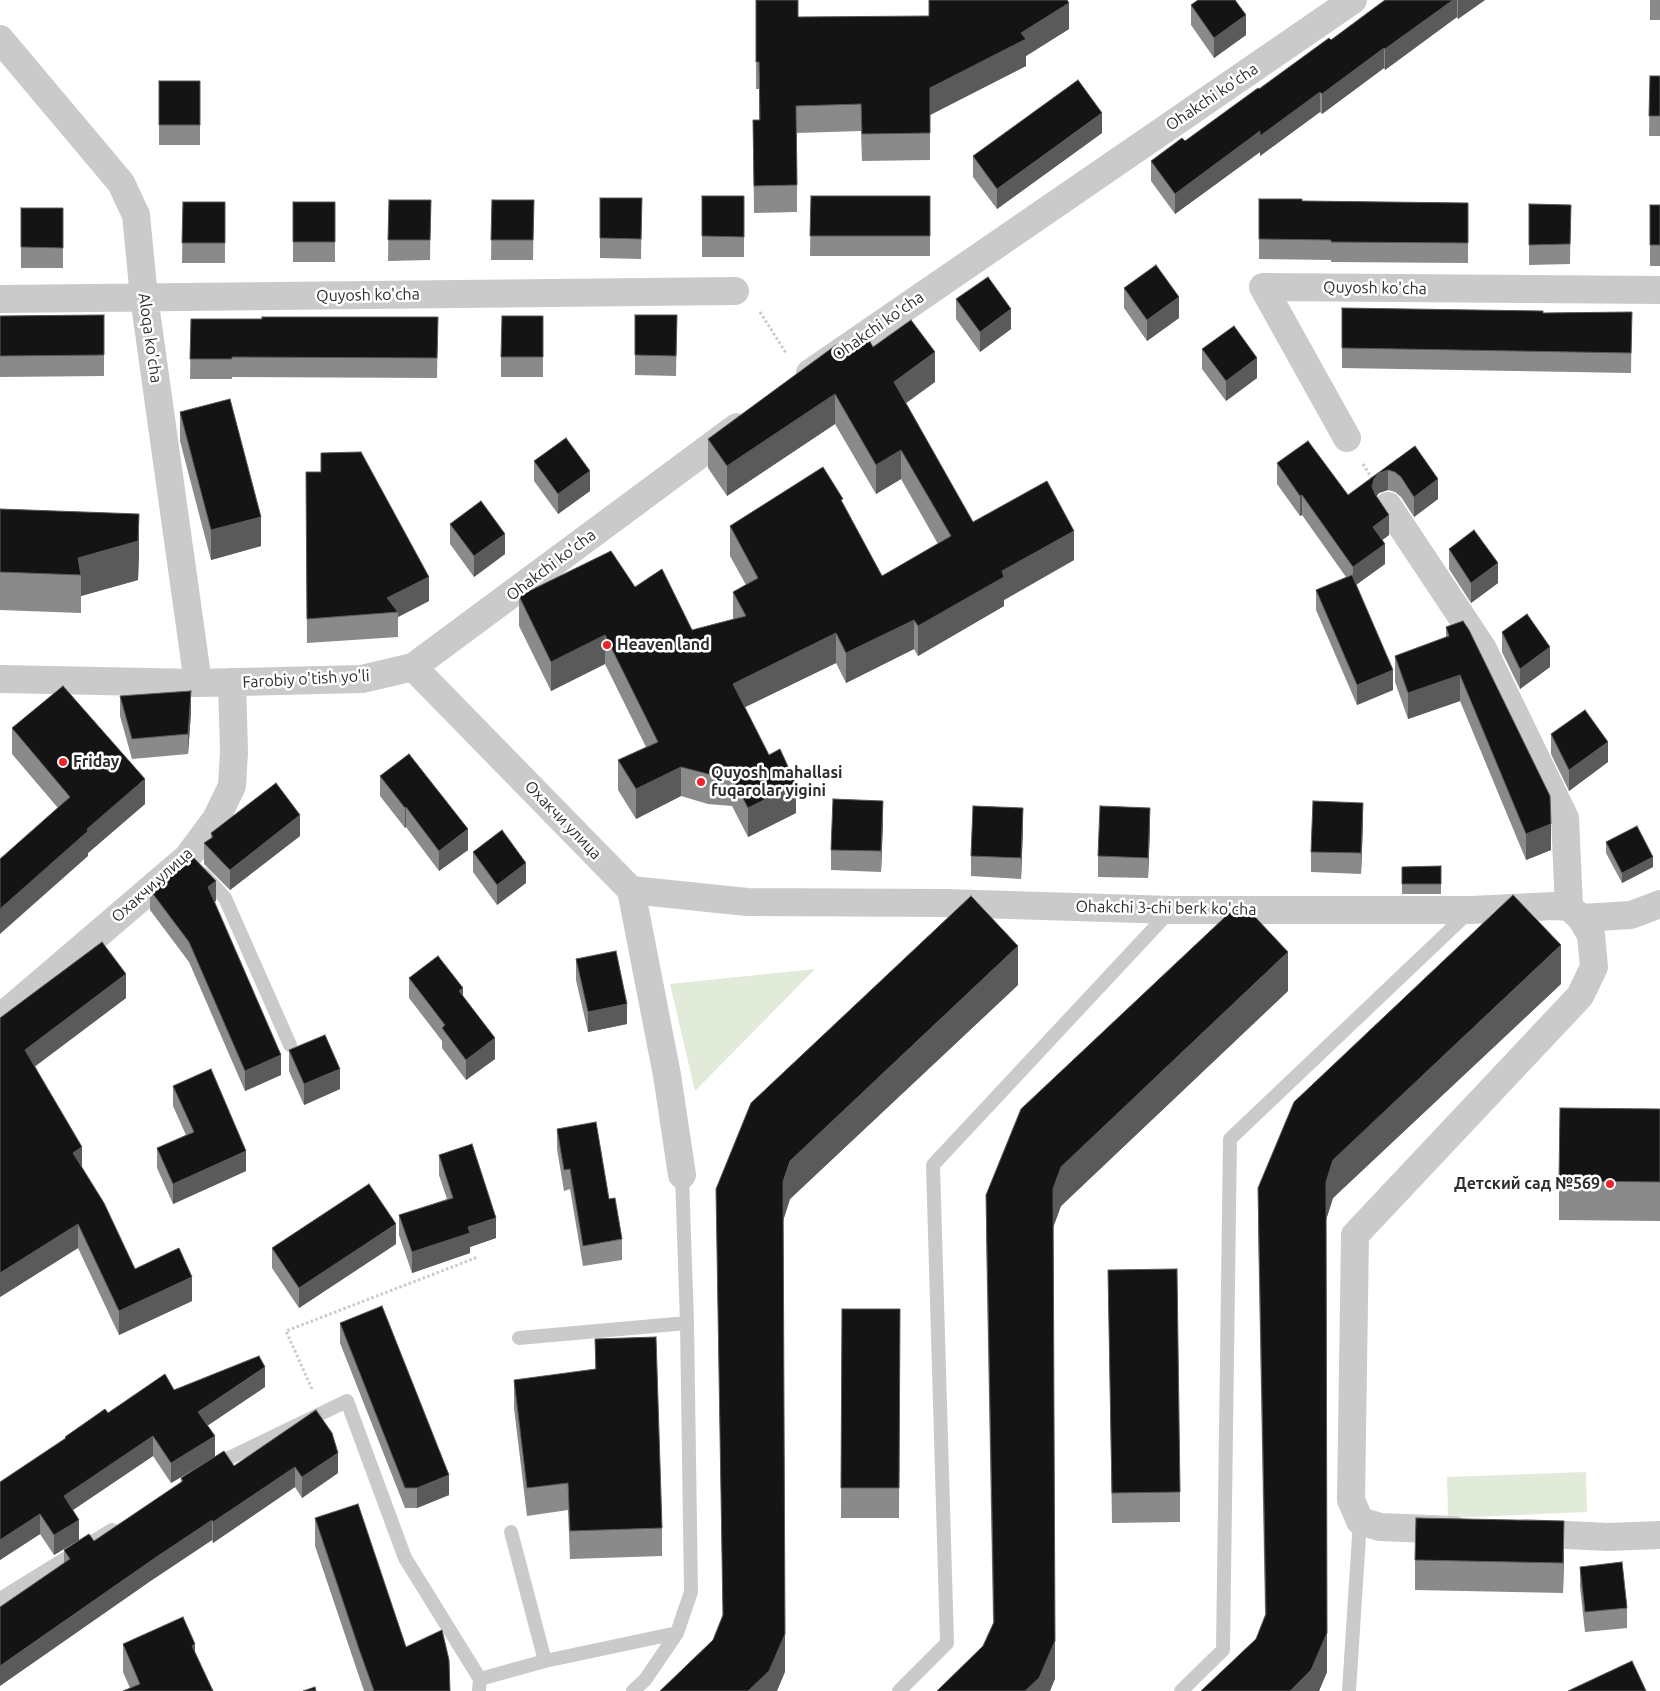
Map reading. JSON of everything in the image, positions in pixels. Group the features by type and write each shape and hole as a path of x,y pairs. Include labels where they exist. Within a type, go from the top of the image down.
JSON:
{"street":[{"name":"Ohakchi ko'cha","path":"798,382 1353,0"},
{"name":"Aloqa ko'cha","path":"0,39 121,183 136,215 144,298 198,683"},
{"name":"Quyosh ko'cha","path":"1347,438 1263,287 1660,290"},
{"name":"Quyosh ko'cha","path":"0,299 735,291"},
{"name":"Ohakchi ko'cha","path":"414,667 755,414"},
{"path":"1388,506 1483,649 1565,818 1575,913 1591,935 1594,967 1580,996 1355,1235 1351,1500 1360,1521 1380,1527 1608,1537 1660,1535"},
{"name":"Farobiy o'tish yo'li","path":"0,679 198,683 362,679 414,667"},
{"name":"Охакчи улица","path":"414,667 631,890"},
{"name":"Охакчи улица","path":"0,1018 187,858 216,819 232,786 234,752 232,682"},
{"path":"631,890 667,1075 682,1175"},
{"name":"Ohakchi 3-chi berk ko'cha","path":"631,890 747,902 945,903 1172,910 1471,910 1554,906 1575,913 1631,915 1660,904"}],"lane":[{"path":"187,858 225,898 290,1045"},
{"path":"899,1691 947,1643 933,1165 1172,910"},
{"path":"1181,1691 1223,1650 1230,1139 1471,910"},
{"path":"633,1691 644,1680 677,1633 690,1592 687,1323 682,1175"},
{"path":"519,1338 687,1323"},
{"path":"203,1474 229,1458 347,1401 404,1558 480,1685 545,1661 677,1633"},
{"path":"0,1599 127,1521"},
{"path":"1349,1691 1360,1521"},
{"path":"511,1532 545,1661"}],"path":[{"path":"735,291 755,304 798,382"},
{"path":"1347,438 1388,506"},
{"path":"322,1412 286,1331 478,1256"}],"green space":[{"path":"815,969 695,1091 670,984"},
{"path":"1586,1472 1587,1512 1448,1518 1447,1477"}],"building":[{"path":"756,0 798,0 798,17 929,16 929,0 1067,0 1069,3 1021,33 1026,39 930,88 930,133 862,134 861,104 796,106 797,185 754,186 753,120 760,120 759,62 756,62"},
{"path":"1198,0 1235,0 1246,15 1214,38 1191,5"},
{"path":"1385,0 1453,0 1260,136 1260,131 1175,194 1151,161 1182,138 1185,141 1329,38 1331,40"},
{"path":"1650,76 1660,76 1660,116 1649,116"},
{"path":"1078,80 1102,113 997,189 973,156"},
{"path":"159,81 200,81 200,125 159,125"},
{"path":"702,196 744,196 744,237 702,236"},
{"path":"811,196 930,196 930,236 810,236"},
{"path":"600,198 642,198 641,239 600,238"},
{"path":"1259,199 1468,203 1468,243 1331,242 1331,240 1259,239"},
{"path":"389,200 431,200 430,240 388,240"},
{"path":"492,200 534,200 533,240 491,240"},
{"path":"183,202 225,202 225,243 182,243"},
{"path":"293,202 335,202 335,242 293,242"},
{"path":"1529,204 1571,205 1570,244 1529,245"},
{"path":"1650,205 1660,205 1660,245 1650,245"},
{"path":"21,208 63,208 63,248 21,247"},
{"path":"1156,265 1179,297 1147,320 1124,288"},
{"path":"988,277 1011,309 980,332 956,299"},
{"path":"1342,308 1543,311 1543,313 1632,312 1631,353 1342,348"},
{"path":"104,315 104,355 0,356 0,316"},
{"path":"635,315 677,315 676,356 635,355"},
{"path":"502,316 543,316 543,357 501,357"},
{"path":"262,317 438,317 437,358 232,357 232,359 190,359 191,319 262,319"},
{"path":"911,320 935,352 894,382 973,522 1047,481 1074,531 1002,571 1004,577 918,626 914,620 846,653 836,633 733,684 769,755 780,749 796,784 748,808 732,777 708,774 681,767 636,789 618,760 658,742 605,635 551,662 519,596 611,551 635,587 662,569 692,630 746,616 733,592 758,578 730,526 823,467 843,499 841,500 882,576 951,536 901,450 876,465 835,394 727,466 708,439 836,345 842,355 869,340 873,347"},
{"path":"1234,326 1257,358 1226,381 1202,349"},
{"path":"230,399 261,517 211,530 180,412"},
{"path":"566,438 590,471 558,494 534,461"},
{"path":"1308,441 1348,495 1415,446 1438,479 1414,497 1401,477 1395,472 1388,470 1379,473 1374,479 1372,487 1389,515 1373,527 1385,544 1353,567 1277,463"},
{"path":"361,452 429,577 387,598 398,612 307,619 306,472 321,472 321,453"},
{"path":"481,501 505,534 474,556 450,524"},
{"path":"0,509 139,514 138,541 78,558 81,575 0,572"},
{"path":"1474,530 1498,563 1471,583 1449,549"},
{"path":"1352,575 1393,670 1357,685 1316,590"},
{"path":"1527,614 1550,647 1520,669 1502,632"},
{"path":"1463,621 1550,796 1551,824 1526,834 1460,675 1408,693 1395,656 1449,636 1446,627"},
{"path":"63,686 145,779 0,909 0,859 70,797 12,728"},
{"path":"191,691 188,734 132,739 120,696"},
{"path":"1585,710 1608,742 1569,770 1551,734"},
{"path":"409,754 468,829 439,851 380,776"},
{"path":"276,783 300,815 230,870 204,843 213,837 211,833"},
{"path":"833,799 883,801 881,851 831,850"},
{"path":"1313,801 1363,803 1361,853 1311,852"},
{"path":"973,806 1023,808 1021,858 971,856"},
{"path":"1100,806 1150,808 1148,858 1098,856"},
{"path":"1637,826 1653,857 1622,873 1606,842"},
{"path":"502,830 526,863 497,885 473,852"},
{"path":"191,855 216,881 208,887 281,1055 245,1071 189,942 150,890"},
{"path":"1441,866 1441,884 1402,884 1402,867"},
{"path":"1513,895 1561,945 1333,1160 1326,1182 1327,1633 1311,1670 1290,1691 1201,1691 1256,1639 1266,1614 1258,1188 1294,1102"},
{"path":"971,896 1018,946 790,1161 783,1182 785,1634 769,1671 748,1691 660,1691 713,1640 723,1615 716,1189 751,1103"},
{"path":"1241,902 1288,952 1061,1167 1053,1189 1055,1641 1039,1678 1025,1691 937,1691 983,1646 994,1622 986,1195 1021,1109"},
{"path":"102,942 126,974 25,1050 82,1147 73,1153 104,1203 135,1269 179,1248 192,1277 119,1311 78,1224 0,1273 0,1018"},
{"path":"616,951 627,1004 588,1012 576,959"},
{"path":"438,956 463,988 459,991 495,1038 466,1060 442,1028 445,1025 409,978"},
{"path":"325,1035 340,1069 304,1084 289,1050"},
{"path":"211,1069 246,1151 173,1184 157,1148 194,1132 173,1086"},
{"path":"1560,1108 1660,1109 1660,1182 1559,1181"},
{"path":"596,1122 609,1199 615,1198 622,1239 583,1246 570,1169 564,1170 557,1129"},
{"path":"472,1144 496,1218 468,1227 470,1233 412,1252 399,1215 453,1198 439,1155"},
{"path":"369,1184 396,1224 299,1288 272,1248"},
{"path":"1177,1269 1180,1492 1112,1493 1108,1270"},
{"path":"382,1306 449,1475 417,1488 405,1488 340,1323"},
{"path":"842,1309 900,1309 899,1488 841,1488"},
{"path":"656,1337 662,1528 570,1531 568,1483 527,1488 514,1380 596,1369 595,1339"},
{"path":"259,1356 265,1367 198,1412 215,1436 171,1463 153,1436 64,1496 79,1520 54,1535 40,1514 0,1540 0,1482 66,1438 105,1409 108,1413 165,1374 174,1390"},
{"path":"316,1410 332,1433 338,1453 302,1477 295,1467 155,1558 0,1666 0,1607 70,1559 64,1550 89,1534 94,1541 183,1481 181,1478 224,1451 234,1466"},
{"path":"358,1504 406,1647 442,1630 449,1660 450,1691 374,1691 315,1518"},
{"path":"1416,1518 1564,1521 1563,1563 1415,1560"},
{"path":"1622,1562 1627,1608 1585,1612 1580,1567"},
{"path":"183,1617 195,1644 192,1646 213,1691 123,1691 140,1684 123,1644"},
{"path":"1632,1661 1646,1691 1568,1691"},
{"path":"315,1687 316,1691 303,1691"}],"place":[{"name":"Heaven land","path":"607,645"},
{"name":"Friday","path":"63,762"},
{"name":"Quyosh mahallasi fuqarolar yigini","path":"701,782"},
{"name":"Детский сад №569","path":"1610,1184"}]}
